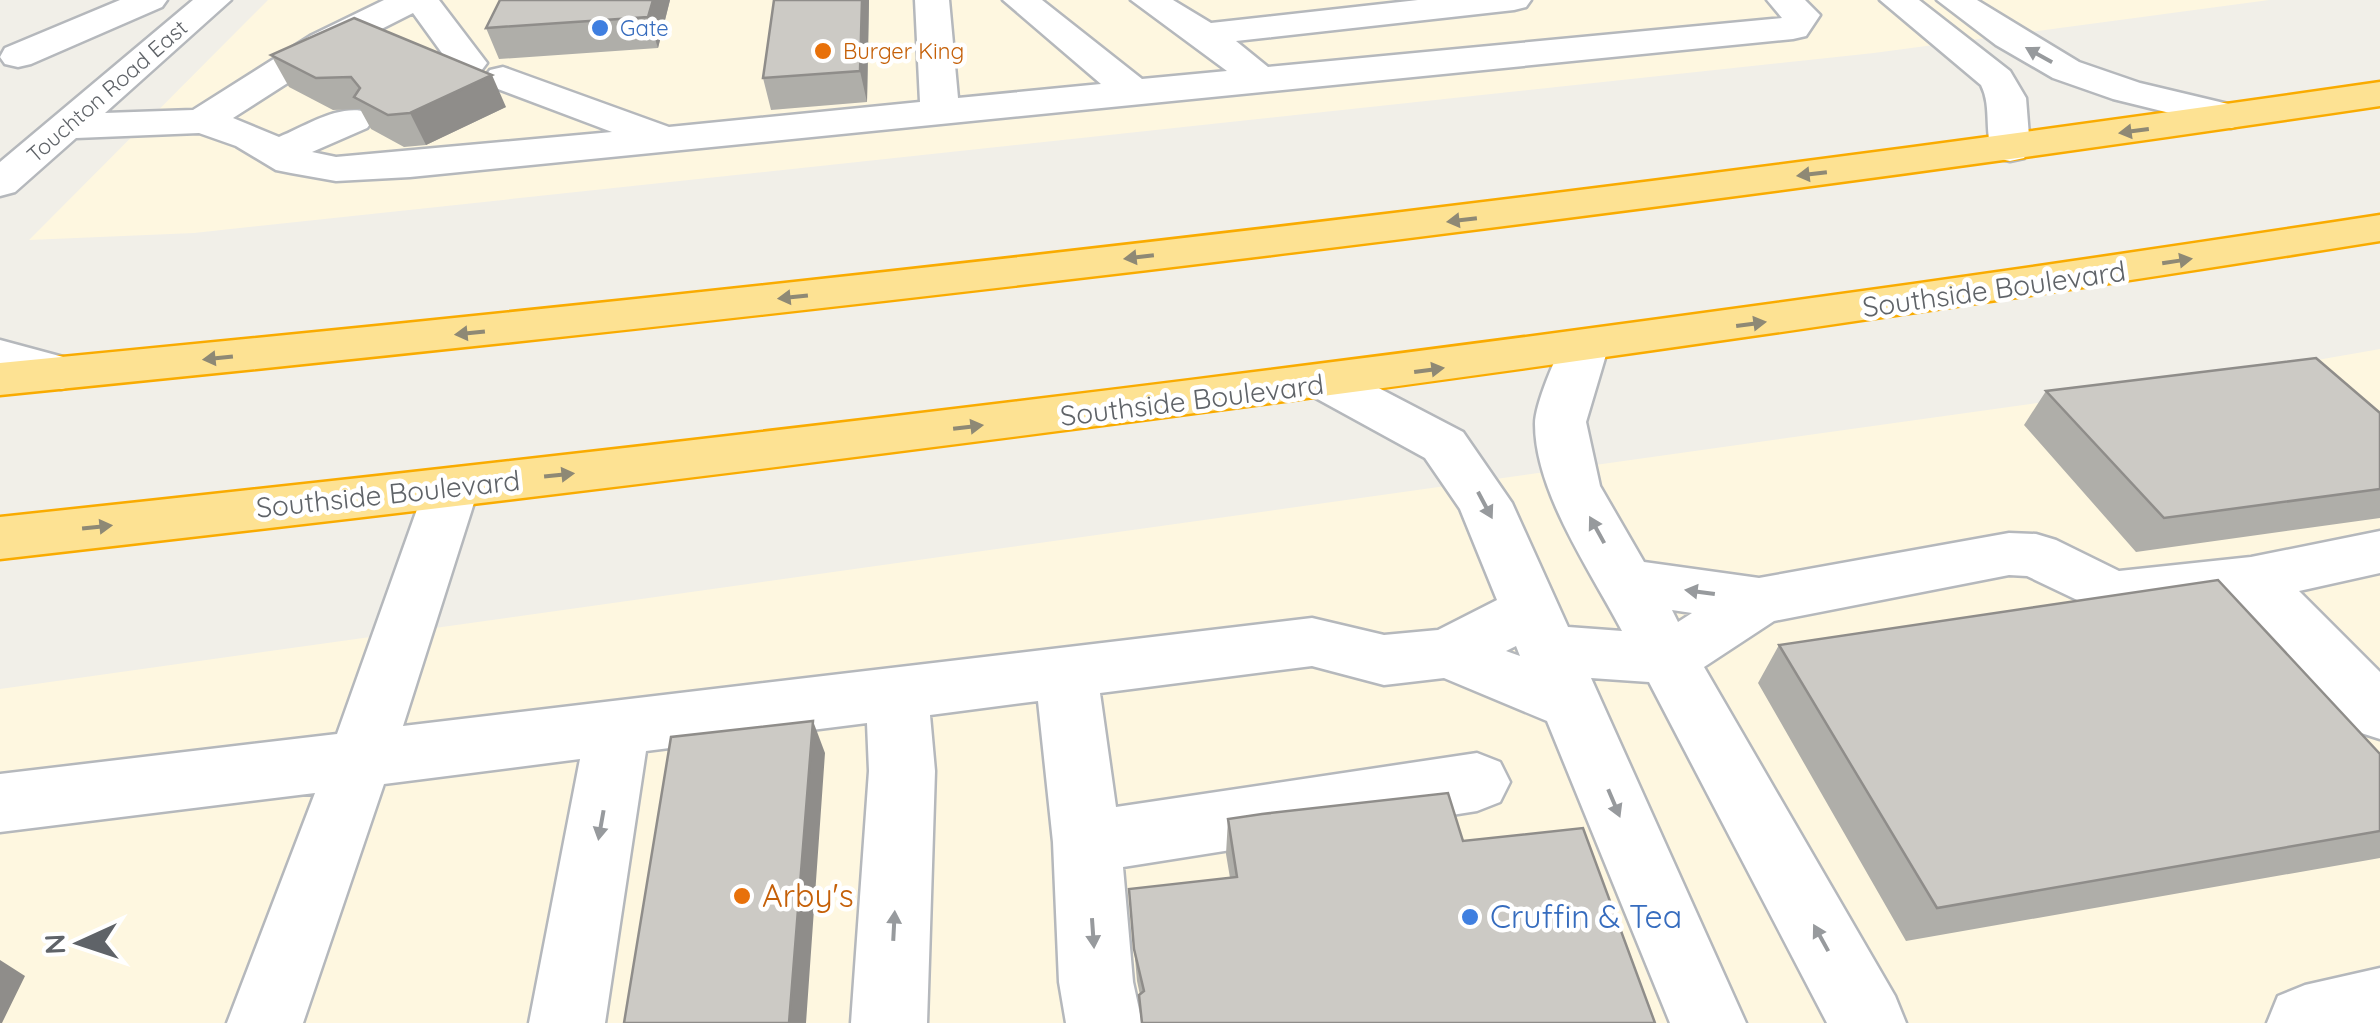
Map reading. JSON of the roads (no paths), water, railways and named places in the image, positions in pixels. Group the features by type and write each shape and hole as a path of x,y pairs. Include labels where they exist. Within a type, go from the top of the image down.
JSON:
{"highway":[{"path":"0,379 870,289 1420,225 2010,149 2380,94"},
{"name":"Southside Boulevard","path":"0,538 1330,384 2084,276 2380,228"}],"street":[{"path":"9,62 96,0"},
{"path":"9,62 150,0"},
{"name":"Touchton Road East","path":"0,183 214,0"},
{"path":"202,121 323,44 412,0"},
{"path":"421,0 478,72 664,138"},
{"path":"932,0 940,113"},
{"path":"1020,0 1137,94"},
{"path":"1148,0 1205,34 1260,79"},
{"path":"1205,34 1514,0"},
{"path":"66,127 202,121 291,160 336,170 410,166 1793,28 1802,14 1784,0"},
{"path":"1898,0 1997,79 2007,98 2010,149"},
{"path":"1954,0 2008,38 2066,70 2122,90 2231,116"},
{"path":"261,144 336,111"},
{"path":"336,170 396,143"},
{"path":"1584,348 1560,422 1572,486 1868,1023"},
{"path":"0,356 61,374"},
{"path":"1330,384 1444,445 1485,503 1708,1023"},
{"path":"265,1023 360,760 452,487"},
{"path":"1625,581 1758,600 2009,554 2036,555 2113,594 2251,579 2380,552"},
{"path":"2251,579 2380,712"},
{"path":"0,803 1312,642 1384,660 1447,653 1668,660 1758,600"},
{"path":"1447,653 1551,655"},
{"path":"1066,673 1086,842 1096,982 1104,1023"},
{"path":"889,1023 902,771 897,694"},
{"path":"567,1023 618,728"},
{"path":"1086,842 1477,782"},
{"path":"2305,1023 2380,1005"}],"place":[{"name":"Gate","path":"600,28"},
{"name":"Burger King","path":"823,51"},
{"name":"Arby's","path":"742,896"},
{"name":"Cruffin & Tea","path":"1470,917"}]}
